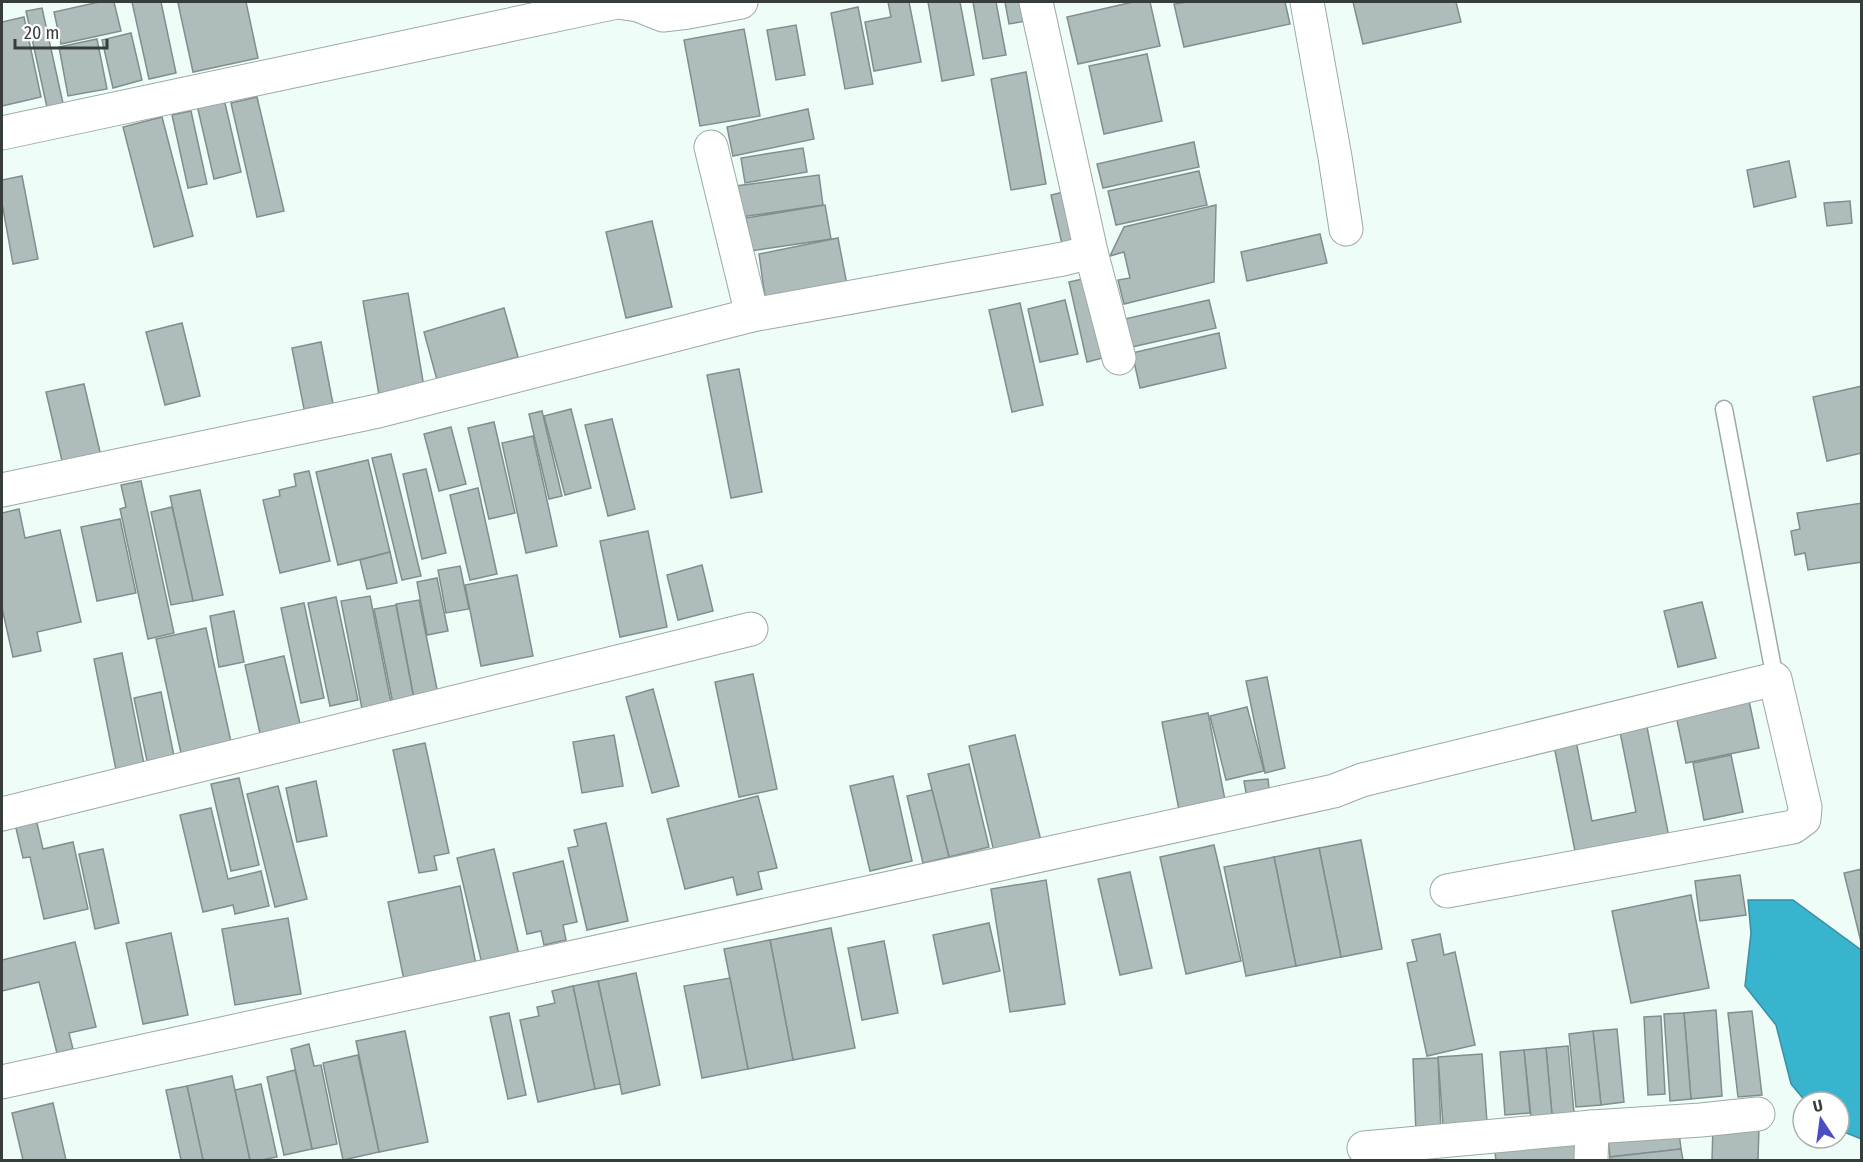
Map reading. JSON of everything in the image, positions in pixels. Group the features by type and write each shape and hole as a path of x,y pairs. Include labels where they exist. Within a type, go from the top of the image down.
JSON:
{"street":[{"path":"2,133 617,2 638,4 663,15 741,2"},
{"path":"1036,2 1091,252 1119,358"},
{"path":"1307,2 1346,229"},
{"path":"711,147 752,315"},
{"path":"2,490 378,411 752,315 1091,252"},
{"path":"2,814 751,629"},
{"path":"2,1082 1334,791 1362,780 1775,679 1805,807 1804,819 1793,827 1447,891"},
{"path":"1364,1148 1758,1114"},
{"path":"1591,1161 1592,1127"}],"lane":[{"path":"1724,409 1775,679"}],"water":[{"path":"1748,900 1793,900 1861,950 1861,1139 1851,1135 1851,1090 1796,1090 1791,1084 1776,1025 1745,986 1751,933"}],"building":[{"path":"99,2 114,2 121,31 61,44 54,12"},
{"path":"132,2 161,2 176,73 149,79"},
{"path":"246,2 258,58 193,72 178,3"},
{"path":"888,2 909,2 921,62 874,71 865,22 891,17"},
{"path":"928,2 960,2 974,75 942,81"},
{"path":"973,2 996,2 1006,55 983,59"},
{"path":"1005,2 1034,2 1037,19 1009,24"},
{"path":"1133,2 1150,2 1160,46 1078,64 1067,17"},
{"path":"1285,2 1290,24 1184,47 1174,4"},
{"path":"1353,2 1456,2 1461,22 1363,44"},
{"path":"858,7 873,84 845,89 831,13"},
{"path":"42,8 64,108 48,112 26,11"},
{"path":"24,17 41,97 2,106 2,22"},
{"path":"796,25 805,75 776,80 767,30"},
{"path":"744,29 760,116 700,126 684,40"},
{"path":"131,33 142,80 113,88 102,40"},
{"path":"97,39 107,89 68,96 59,47"},
{"path":"1147,54 1162,121 1104,134 1089,66"},
{"path":"1026,72 1046,184 1011,190 991,79"},
{"path":"257,97 284,211 257,217 231,103"},
{"path":"224,99 241,172 214,179 197,105"},
{"path":"808,109 814,139 733,156 727,127"},
{"path":"191,111 207,184 188,188 172,115"},
{"path":"162,117 193,236 154,247 123,127"},
{"path":"1194,142 1199,167 1103,188 1097,164"},
{"path":"803,148 807,172 745,183 741,158"},
{"path":"1789,161 1796,197 1754,207 1747,170"},
{"path":"1199,171 1207,205 1116,225 1108,191"},
{"path":"819,175 823,205 741,217 736,186"},
{"path":"22,176 38,259 13,264 2,203 2,180"},
{"path":"1072,190 1083,239 1062,244 1051,195"},
{"path":"1850,201 1852,223 1827,226 1824,203"},
{"path":"825,205 831,239 751,251 746,218"},
{"path":"1216,205 1214,282 1124,304 1118,280 1130,278 1124,252 1110,256 1124,227"},
{"path":"652,221 672,307 626,318 606,232"},
{"path":"1320,234 1327,263 1247,281 1241,252"},
{"path":"838,238 848,290 767,312 759,254"},
{"path":"1096,276 1114,355 1087,362 1069,282"},
{"path":"408,293 424,387 379,395 363,301"},
{"path":"1065,300 1078,354 1040,362 1028,309"},
{"path":"1209,300 1216,328 1123,349 1116,321"},
{"path":"1020,303 1043,405 1012,412 989,310"},
{"path":"504,308 518,357 437,380 424,332"},
{"path":"182,323 200,396 165,405 146,332"},
{"path":"1219,333 1226,368 1140,388 1132,353"},
{"path":"321,342 333,404 304,409 292,348"},
{"path":"739,369 762,492 731,498 707,375"},
{"path":"84,384 101,456 63,465 46,392"},
{"path":"1862,386 1862,453 1827,461 1813,397"},
{"path":"571,409 591,488 565,495 544,416"},
{"path":"542,411 562,496 549,499 529,414"},
{"path":"612,419 635,509 608,516 585,425"},
{"path":"494,422 515,513 489,519 468,428"},
{"path":"451,427 466,484 439,491 424,434"},
{"path":"533,436 557,546 526,553 502,443"},
{"path":"391,454 421,576 402,580 372,458"},
{"path":"368,460 390,552 338,565 316,472"},
{"path":"426,469 446,553 422,559 403,474"},
{"path":"309,471 330,561 280,573 263,500 280,496 279,490 296,486 294,474"},
{"path":"141,481 174,633 148,639 120,509 126,507 121,485"},
{"path":"478,488 497,574 470,580 450,495"},
{"path":"200,490 223,595 193,601 170,496"},
{"path":"1862,503 1862,562 1808,570 1805,553 1795,555 1791,531 1800,529 1797,513"},
{"path":"172,507 193,601 171,605 151,512"},
{"path":"19,509 25,538 60,530 81,622 37,632 41,651 13,657 2,608 2,513"},
{"path":"120,519 136,593 97,601 81,527"},
{"path":"648,531 667,627 620,637 600,541"},
{"path":"390,552 397,583 367,589 360,560"},
{"path":"702,565 713,611 678,620 667,575"},
{"path":"460,566 469,609 446,613 438,570"},
{"path":"517,575 533,656 481,666 465,585"},
{"path":"437,578 448,631 427,635 417,582"},
{"path":"370,596 393,713 364,719 341,601"},
{"path":"336,597 358,700 330,706 308,603"},
{"path":"419,600 440,704 416,709 396,604"},
{"path":"1702,602 1716,658 1678,667 1664,611"},
{"path":"304,603 324,698 301,703 281,608"},
{"path":"396,605 416,710 395,714 374,609"},
{"path":"234,611 244,662 219,667 210,616"},
{"path":"206,628 233,751 183,762 156,639"},
{"path":"122,653 145,769 117,775 94,659"},
{"path":"284,656 301,728 261,738 245,665"},
{"path":"753,674 777,789 739,797 715,682"},
{"path":"1267,677 1285,768 1265,773 1246,681"},
{"path":"653,689 679,786 652,793 626,697"},
{"path":"161,692 174,756 147,761 134,698"},
{"path":"1748,696 1759,748 1686,763 1675,711"},
{"path":"1247,707 1264,771 1226,780 1210,716"},
{"path":"1208,713 1225,800 1179,810 1162,722"},
{"path":"1646,722 1670,842 1577,861 1553,741 1575,736 1592,821 1636,812 1619,727"},
{"path":"614,735 623,786 582,793 573,742"},
{"path":"1015,735 1043,849 996,860 969,746"},
{"path":"425,743 449,853 434,856 437,870 419,873 393,750"},
{"path":"1731,755 1743,812 1704,820 1693,763"},
{"path":"969,764 989,847 949,857 928,774"},
{"path":"893,776 912,861 870,871 850,786"},
{"path":"239,778 259,865 231,871 211,784"},
{"path":"1268,779 1270,796 1247,799 1244,781"},
{"path":"316,781 327,836 297,842 286,788"},
{"path":"278,786 307,899 275,907 247,794"},
{"path":"932,790 949,857 923,863 907,796"},
{"path":"758,796 777,868 758,872 762,889 737,895 733,877 685,889 667,819"},
{"path":"211,808 228,879 261,871 269,906 235,914 233,905 203,912 180,815"},
{"path":"36,819 43,849 73,842 88,909 44,919 30,857 23,858 15,824"},
{"path":"606,823 628,921 587,930 568,848 578,846 574,830"},
{"path":"1361,840 1382,949 1341,957 1319,848"},
{"path":"1214,845 1241,961 1186,974 1160,857"},
{"path":"1319,848 1341,957 1296,966 1274,857"},
{"path":"103,849 119,923 95,929 79,854"},
{"path":"494,849 520,959 483,968 457,858"},
{"path":"1274,857 1296,966 1246,976 1224,867"},
{"path":"563,861 577,922 563,925 566,940 544,945 541,931 527,934 513,873"},
{"path":"1862,869 1862,946 1844,873"},
{"path":"1130,872 1152,968 1120,975 1098,879"},
{"path":"1740,875 1746,915 1700,921 1695,881"},
{"path":"1046,880 1065,1004 1010,1012 991,889"},
{"path":"460,886 477,969 405,985 388,902"},
{"path":"1691,895 1709,988 1631,1003 1612,911"},
{"path":"288,918 301,994 235,1005 222,929"},
{"path":"989,923 1000,971 943,984 933,935"},
{"path":"831,928 855,1048 793,1060 770,940"},
{"path":"171,933 188,1015 143,1024 126,943"},
{"path":"1440,934 1444,955 1455,952 1475,1045 1427,1056 1407,963 1417,961 1412,940"},
{"path":"770,940 793,1060 748,1069 724,949"},
{"path":"884,941 898,1013 862,1020 848,948"},
{"path":"75,942 96,1027 69,1033 73,1049 57,1053 39,982 2,991 2,960"},
{"path":"636,973 660,1085 622,1094 598,981"},
{"path":"730,978 748,1069 702,1078 684,986"},
{"path":"598,981 620,1084 595,1089 573,986"},
{"path":"573,986 595,1089 538,1102 520,1020 539,1016 537,1007 555,1003 552,991"},
{"path":"1716,1010 1722,1096 1691,1099 1684,1013"},
{"path":"1752,1011 1762,1095 1738,1097 1728,1013"},
{"path":"509,1013 526,1095 508,1099 490,1017"},
{"path":"1684,1013 1691,1099 1670,1101 1664,1014"},
{"path":"1661,1016 1665,1094 1648,1095 1644,1017"},
{"path":"1617,1029 1624,1102 1601,1105 1593,1031"},
{"path":"405,1031 428,1142 379,1152 356,1041"},
{"path":"1593,1031 1601,1105 1576,1107 1569,1034"},
{"path":"309,1044 314,1066 321,1065 337,1144 312,1149 291,1049"},
{"path":"1568,1046 1574,1113 1552,1115 1546,1048"},
{"path":"1546,1048 1552,1115 1531,1117 1524,1050"},
{"path":"1524,1050 1530,1113 1505,1115 1500,1052"},
{"path":"1482,1054 1487,1122 1443,1125 1438,1057"},
{"path":"358,1055 379,1152 343,1160 323,1063"},
{"path":"1438,1058 1441,1132 1416,1133 1413,1059"},
{"path":"295,1070 312,1149 284,1155 267,1077"},
{"path":"232,1076 250,1160 203,1160 187,1086"},
{"path":"261,1084 277,1157 250,1160 235,1090"},
{"path":"187,1086 203,1160 181,1160 166,1090"},
{"path":"53,1103 66,1160 23,1160 12,1113"},
{"path":"1678,1124 1681,1149 1610,1157 1607,1132"},
{"path":"1713,1126 1759,1127 1758,1160 1712,1160"},
{"path":"1581,1134 1585,1160 1496,1160 1494,1145"},
{"path":"1681,1149 1683,1160 1610,1160 1610,1157"}]}
